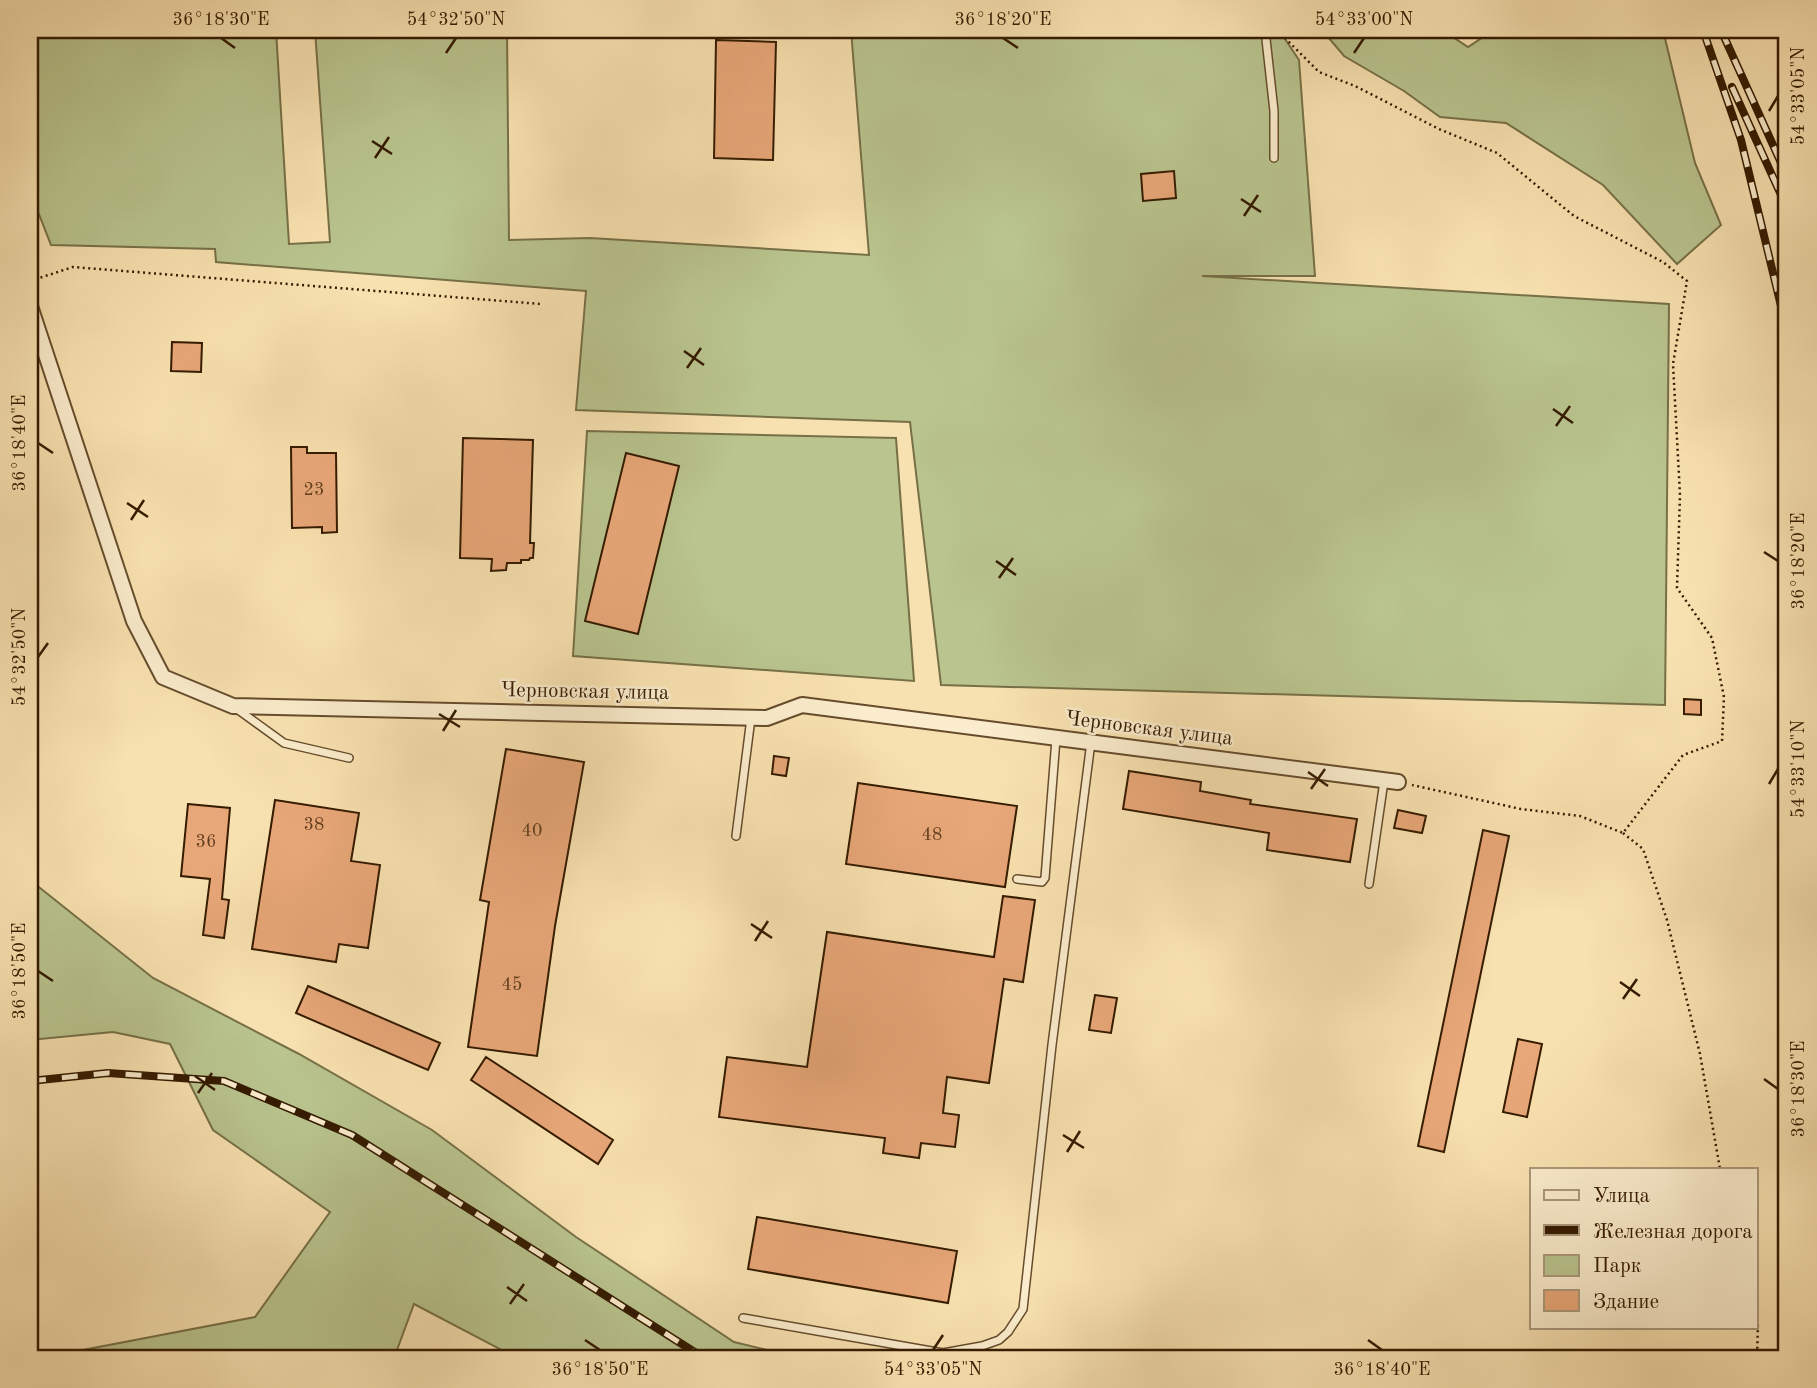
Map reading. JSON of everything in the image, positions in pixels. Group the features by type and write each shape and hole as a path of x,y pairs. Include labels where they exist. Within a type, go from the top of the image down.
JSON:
{"street":[{"name":"Черновская улица","path":"30,306 134,621 163,677 233,706 767,718 802,705 1391,781"}],"lane":[{"path":"1265,30 1274,111 1274,158"},
{"path":"233,706 284,743 349,758"},
{"path":"736,836 751,718"},
{"path":"1017,879 1042,883 1045,878 1056,738"},
{"path":"743,1318 943,1353 999,1340 1008,1332 1023,1309 1052,1045 1091,743"},
{"path":"1369,884 1391,781"}],"path":[{"path":"1277,30 1319,72 1355,86 1439,129 1497,153 1574,216 1663,262 1687,281 1673,364 1680,495 1677,588 1712,638 1724,697 1722,741 1683,755 1623,833"},
{"path":"30,281 73,267 541,304"},
{"path":"1391,781 1521,809 1580,816 1623,833 1643,849 1667,920 1700,1054 1720,1168"},
{"path":"1757,1358 1758,1328"}],"green space":[{"path":"30,30 276,30 289,244 330,242 315,30 507,30 509,240 590,238 869,255 851,30 1279,30 1299,60 1315,276 1202,276 1669,304 1665,705 941,685 910,422 576,410 586,291 216,262 215,249 51,245 30,191"},
{"path":"1322,30 1442,30 1468,47 1494,30 1663,30 1695,163 1721,225 1677,264 1603,185 1506,123 1440,117 1404,91 1344,56"},
{"path":"587,431 896,438 914,681 573,656"},
{"path":"30,880 153,978 299,1054 432,1130 576,1237 734,1342 801,1358 517,1358 414,1304 394,1358 41,1358 255,1317 330,1212 213,1130 170,1044 113,1032 30,1040"}],"building":[{"path":"716,40 776,42 773,160 714,158"},
{"path":"1174,171 1176,198 1143,201 1141,174"},
{"path":"172,342 202,343 201,372 171,371"},
{"path":"463,438 533,440 530,543 534,543 533,558 521,560 521,563 507,563 506,570 491,571 492,559 460,558"},
{"path":"291,447 307,447 307,453 336,453 337,532 322,533 322,527 292,528"},
{"path":"626,453 679,466 638,634 585,621"},
{"path":"1684,699 1701,700 1701,715 1684,714"},
{"path":"506,749 584,762 555,926 537,1056 468,1047 489,902 480,900"},
{"path":"774,756 789,758 786,776 772,774"},
{"path":"1129,771 1201,782 1200,791 1251,800 1250,804 1357,819 1350,862 1267,850 1269,833 1123,809"},
{"path":"858,783 1017,806 1005,887 846,864"},
{"path":"275,800 359,813 351,861 380,865 368,948 339,944 336,962 252,949"},
{"path":"188,804 230,808 222,899 229,900 224,938 203,935 210,879 181,876"},
{"path":"1398,810 1426,816 1422,833 1394,828"},
{"path":"1483,830 1509,836 1444,1152 1418,1146"},
{"path":"1003,896 1035,900 1023,982 1004,979 989,1083 947,1077 943,1113 959,1115 955,1147 921,1143 919,1158 883,1153 885,1138 719,1117 727,1057 807,1067 827,932 994,957"},
{"path":"308,986 440,1043 428,1070 296,1013"},
{"path":"1095,995 1117,998 1111,1033 1089,1030"},
{"path":"1518,1039 1542,1044 1527,1117 1503,1112"},
{"path":"486,1057 613,1140 598,1164 471,1080"},
{"path":"757,1217 957,1251 948,1303 748,1269"}],"railway":[{"path":"1703,30 1741,140 1787,331"},
{"path":"1721,30 1787,176"},
{"path":"1732,87 1787,208"},
{"path":"30,1081 108,1073 224,1081 352,1135 704,1358"}]}
